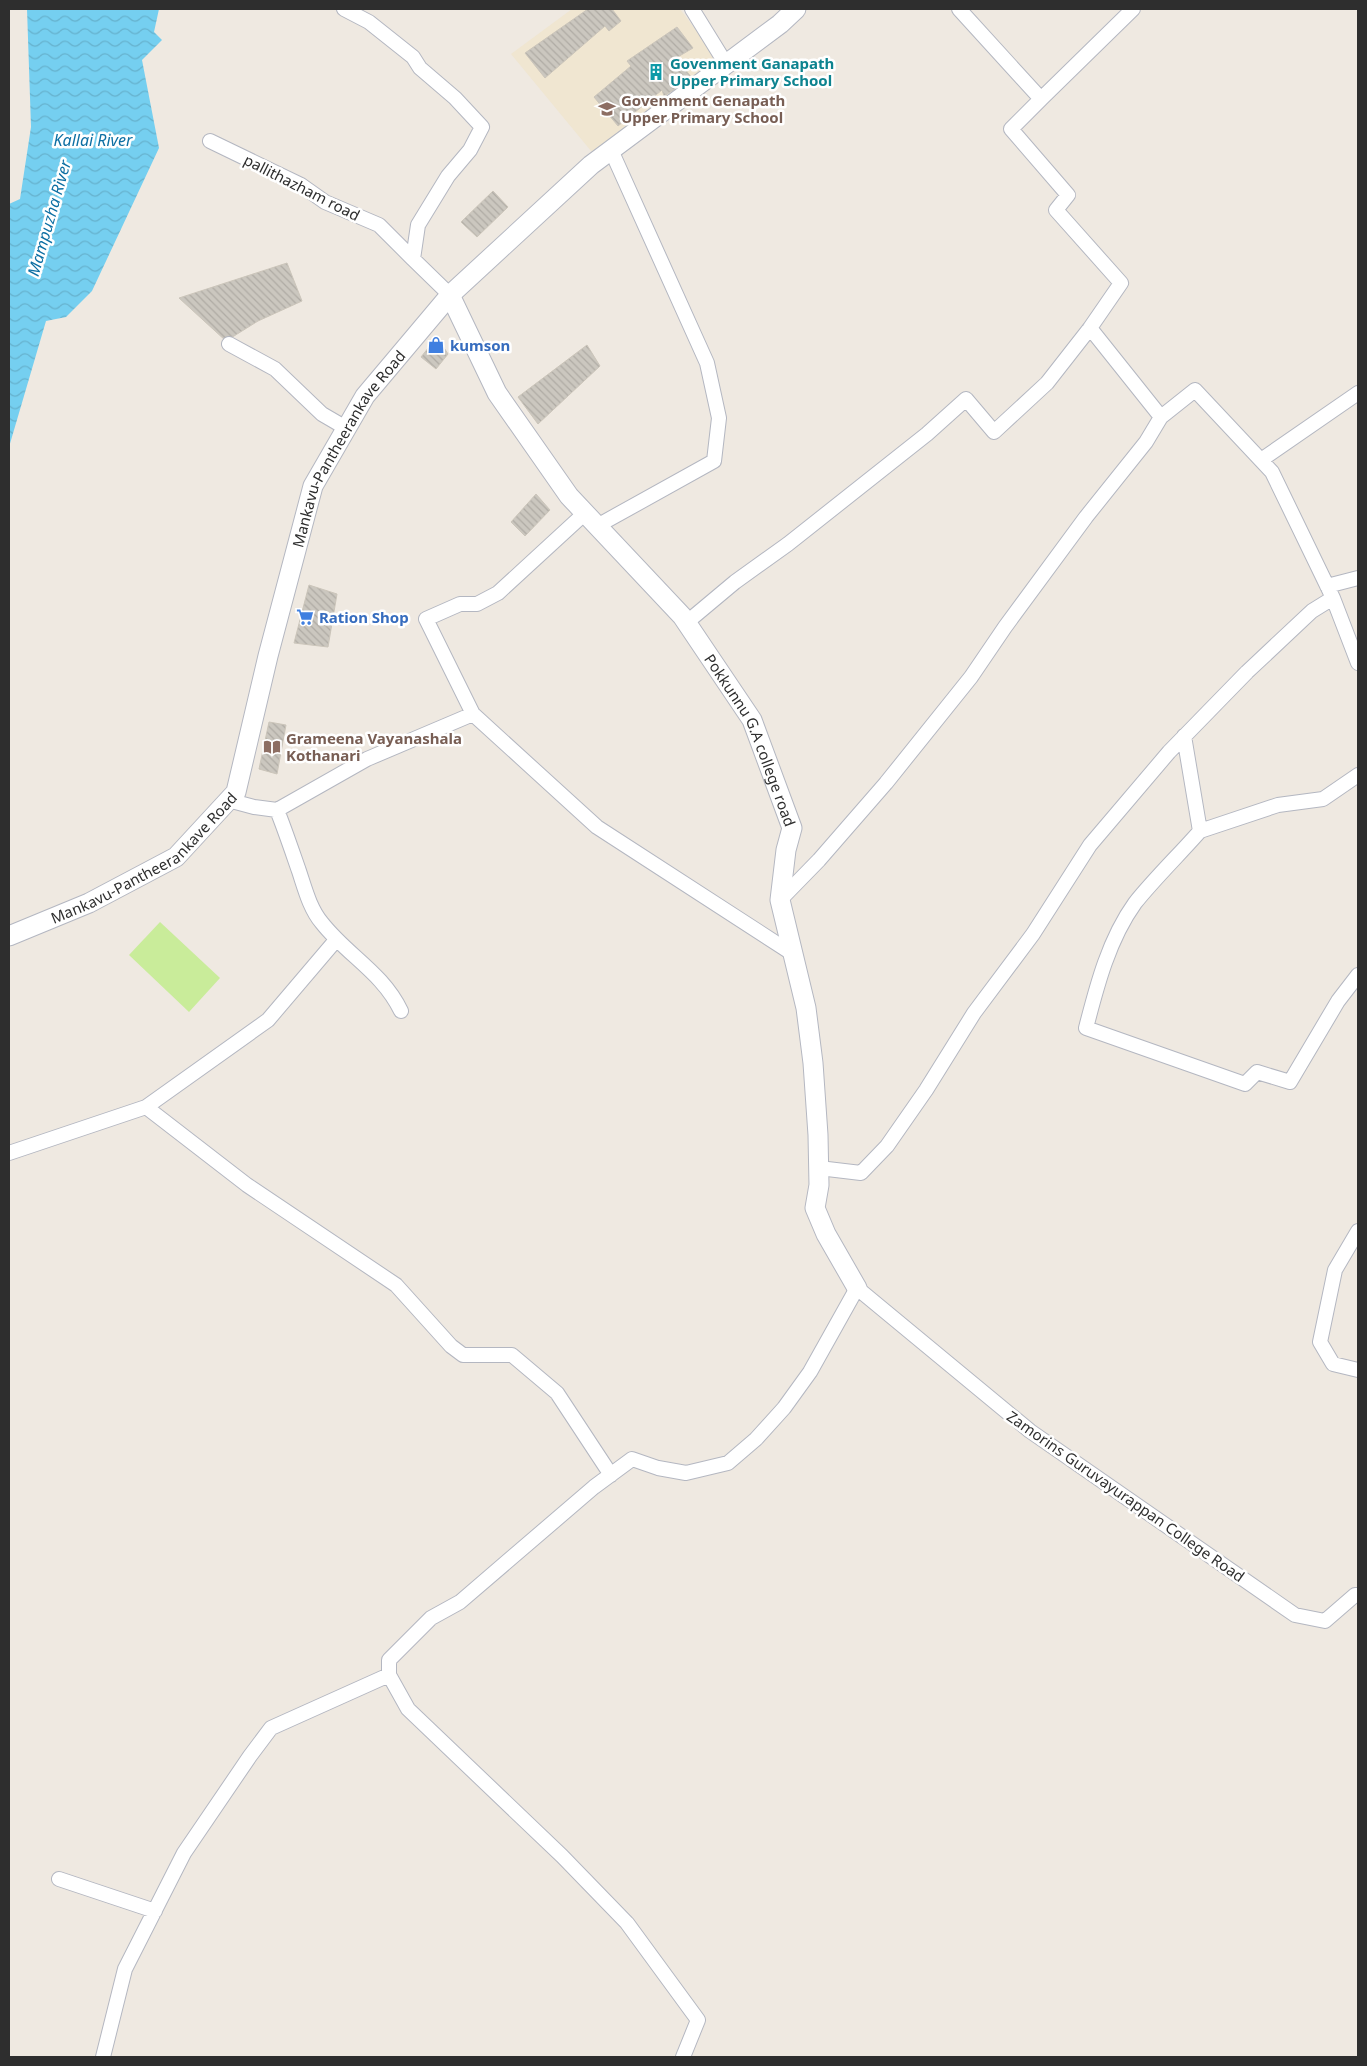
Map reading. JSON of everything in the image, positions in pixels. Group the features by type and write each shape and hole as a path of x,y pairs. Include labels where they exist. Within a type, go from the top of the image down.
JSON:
{"main road":[{"name":"Mankavu-Pantheerankave Road","path":"9,936 89,904 176,857 236,792 268,656 313,486 365,396 450,295 591,165 780,24 796,9"},
{"name":"Pokkunnu G.A college road","path":"450,295 497,394 569,496 686,623 752,720 792,828 786,850 780,900 806,1008 814,1063 819,1185 815,1208 826,1234 857,1288"}],"street":[{"path":"344,9 369,22 413,57 420,68 455,98 482,127 470,150 448,176 418,225 413,259"},
{"path":"692,9 726,64"},
{"path":"959,9 1041,99"},
{"path":"686,623 735,582 788,544 927,434 966,399 994,432 1047,383 1090,328 1121,283 1056,210 1068,194 1011,129 1133,9"},
{"name":"pallithazham road","path":"210,141 301,185 325,202 379,225 450,295"},
{"path":"611,150 707,363 719,418 714,461 591,519 498,593 477,604 460,604 426,619 473,714 597,827 793,954"},
{"path":"1090,328 1161,417"},
{"path":"229,344 275,370 322,414 346,428"},
{"path":"780,900 819,860 886,783 971,677 1005,627 1080,525 1146,442 1161,417 1195,390 1272,472 1330,592 1358,663"},
{"path":"1261,460 1358,393"},
{"path":"818,1168 861,1173 887,1146 926,1090 974,1013 1033,934 1090,845 1184,736 1247,672 1312,612 1330,592 1358,578"},
{"path":"228,800 254,807 278,810 367,759 473,714"},
{"path":"1184,736 1200,831"},
{"path":"1358,775 1323,799 1278,805 1200,831 1135,903 1119,931 1097,982 1086,1028 1245,1084 1257,1072 1290,1082 1338,1001 1358,975"},
{"path":"278,810 310,902 320,921 336,940 366,964 393,994 401,1010"},
{"path":"9,1152 146,1107 268,1020 336,940"},
{"path":"146,1107 247,1185 396,1285 451,1346 463,1356 512,1355 557,1393 611,1475"},
{"path":"1358,1231 1335,1270 1320,1342 1333,1364 1358,1370"},
{"path":"684,2057 698,2020 627,1923 562,1856 408,1709 389,1675 389,1660 431,1618 460,1602 580,1499 632,1459 658,1468 686,1473 728,1463 756,1438 784,1408 810,1372 857,1288"},
{"name":"Zamorins Guruvayurappan College Road","path":"857,1288 1030,1431 1295,1615 1325,1621 1355,1595 1358,1595"},
{"path":"103,2057 125,1969 184,1853 250,1756 271,1728 389,1675"},
{"path":"59,1879 155,1911"}],"shaded area":[{"name":"Govenment Genapath Upper Primary School","path":"572,9 680,9 720,62 596,157 511,54"}],"green space":[{"path":"160,922 220,978 189,1012 129,955"}],"water":[{"name":"Kallai River","path":"27,9 159,9 154,32 162,40 142,60 159,148 92,291 66,317 46,321 9,447 9,204 20,199 31,127"}],"building":[{"path":"588,9 612,9 621,21 609,31 605,26 545,78 525,53"},
{"name":"Govenment Ganapath Upper Primary School","path":"677,27 693,48 676,58 692,78 664,96 662,90 618,126 594,97 631,66 627,61"},
{"path":"493,191 508,207 477,237 461,222"},
{"path":"287,263 302,301 258,321 226,341 179,298"},
{"name":"kumson","path":"437,337 448,354 436,369 421,357"},
{"path":"587,345 600,366 538,424 518,397"},
{"path":"536,494 550,510 525,536 511,522"},
{"path":"309,585 337,594 328,647 294,643"},
{"name":"Grameena Vayanashala Kothanari","path":"269,722 286,725 277,774 259,769"}],"place":[{"name":"Govenment Ganapath Upper Primary School","path":"656,72"},
{"name":"Govenment Genapath Upper Primary School","path":"607,109"},
{"name":"kumson","path":"436,345"},
{"name":"Ration Shop","path":"305,617"},
{"name":"Grameena Vayanashala Kothanari","path":"272,747"}],"water label":[{"name":"Mampuzha River","path":"49,218"}]}
